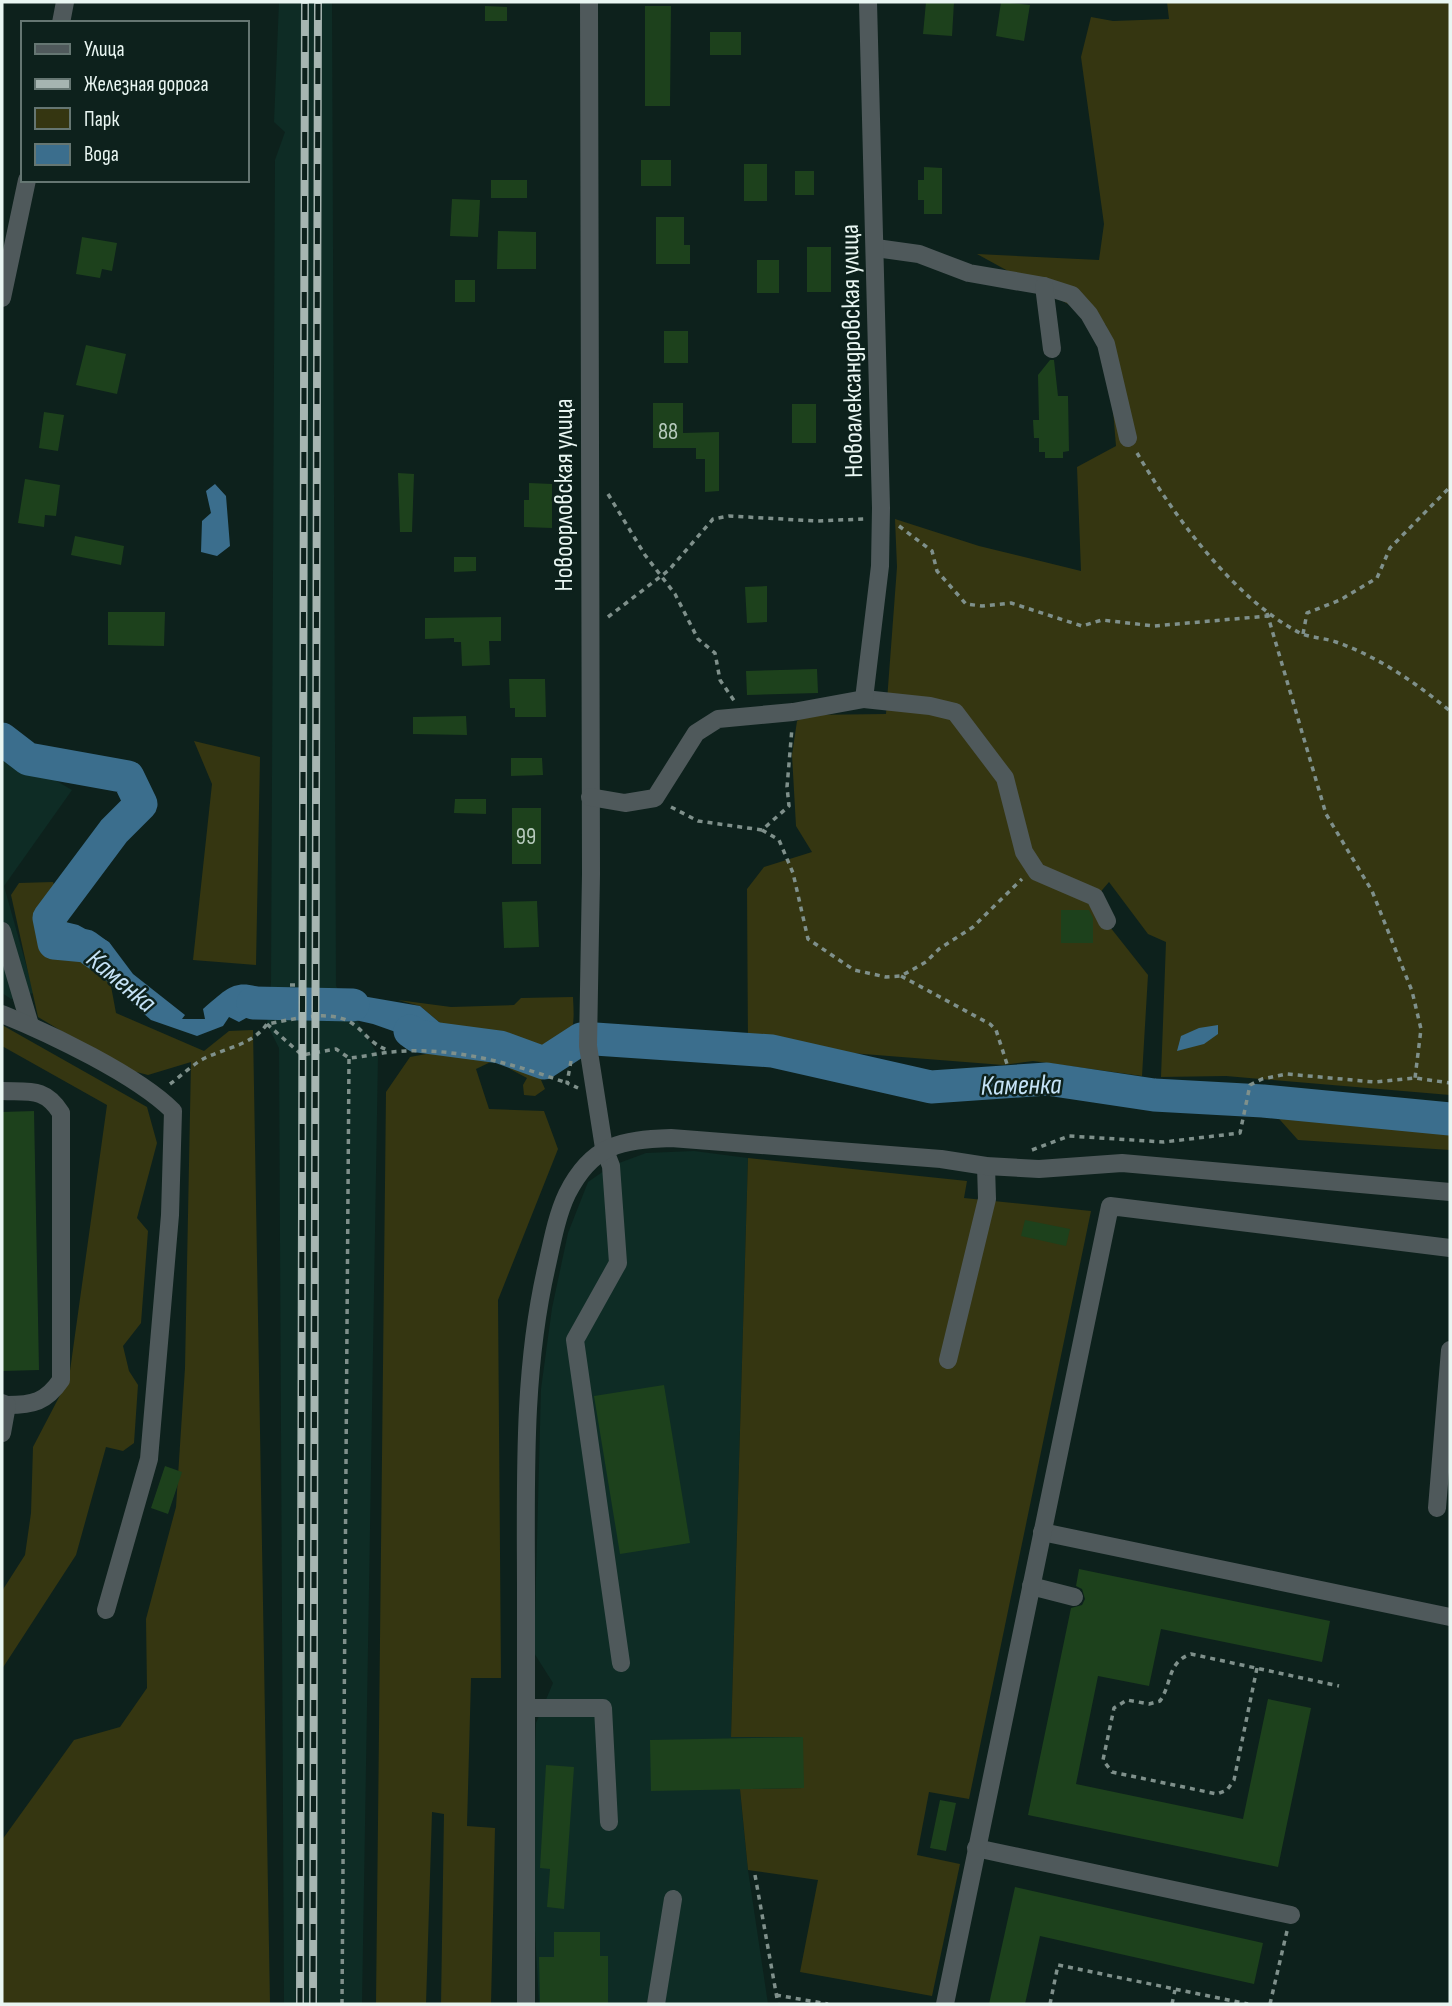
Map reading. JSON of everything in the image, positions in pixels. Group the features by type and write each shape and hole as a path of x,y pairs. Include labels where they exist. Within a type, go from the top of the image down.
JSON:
{"street":[{"path":"61,21 65,2"},
{"name":"Новоорловская улица","path":"589,2 590,1069 604,1148 611,1166 618,1263 575,1340 621,1664"},
{"name":"Новоалександровская улица","path":"864,699 880,566 881,514 868,2"},
{"path":"2,299 27,182"},
{"path":"876,248 919,254 969,273 1044,286 1072,295 1089,314 1106,344 1128,438"},
{"path":"1044,286 1052,349"},
{"path":"590,797 625,803 654,798 696,733 718,719 793,712 864,699 930,706 955,712 1005,778 1024,852 1037,872 1095,897 1107,921"},
{"path":"2,931 30,1025"},
{"path":"2,1014 30,1025 156,1094 173,1111 170,1215 149,1459 106,1610"},
{"path":"2,1091 37,1092 52,1100 61,1113 61,1380 50,1396 31,1405 4,1404 2,1433"},
{"path":"526,2004 526,1473 530,1363 541,1291 564,1204 581,1173 604,1148 638,1140 671,1138 941,1159 986,1166 1039,1168 1122,1163 1450,1192"},
{"path":"948,1360 987,1199 986,1166"},
{"path":"945,2004 1110,1206 1450,1248"},
{"path":"1437,1508 1450,1350"},
{"path":"1042,1532 1450,1617"},
{"path":"1031,1586 1074,1597"},
{"path":"526,1708 603,1708 609,1822"},
{"path":"976,1848 1291,1915"},
{"path":"656,2004 673,1899"}],"path":[{"path":"1128,438 1158,488 1239,590 1268,614 1303,634 1335,642 1382,663 1419,686 1450,711"},
{"path":"589,482 605,489 698,639 715,653 720,680 738,708 752,716"},
{"path":"1303,634 1307,613 1340,600 1377,578 1390,548 1450,487"},
{"path":"589,629 661,576 685,554 712,519 729,516 816,522 881,514 932,551 937,571 966,604 1011,603 1082,626 1102,620 1154,626 1268,614"},
{"path":"1268,614 1326,814 1372,891 1412,991 1421,1029 1415,1078"},
{"path":"762,830 789,806 787,787 793,712"},
{"path":"654,798 698,821 762,830 779,840 793,873 807,939 854,970 886,977 901,976 926,962 939,949 973,927 1021,880 1037,872"},
{"path":"901,976 990,1024 996,1030 1007,1064"},
{"path":"290,985 302,985"},
{"path":"156,1094 204,1059 253,1038 267,1024 305,1017 340,1018 356,1027 369,1042 391,1052"},
{"path":"267,1024 302,1055 336,1049 349,1058 391,1052 461,1054 502,1061 567,1083"},
{"path":"342,2004 349,1058"},
{"path":"1022,1153 1069,1136 1164,1142 1240,1133 1250,1085 1262,1079 1287,1074 1374,1082 1415,1078 1450,1083"},
{"path":"1257,1668 1234,1780 1227,1790 1217,1794 1112,1772 1106,1767 1103,1760 1114,1708 1127,1700 1149,1704 1160,1701 1167,1692 1171,1669 1180,1658 1191,1654 1257,1668 1339,1686"},
{"path":"755,1875 778,2004"},
{"path":"1270,2004 1291,1915"},
{"path":"1050,2004 1058,1965 1248,2004"},
{"path":"1172,2004 1175,1990"},
{"path":"776,1995 828,2004"}],"shaded area":[{"path":"279,2 332,2 336,986 378,1055 362,2004 284,2004 279,1048 267,1024 271,982 275,160 285,132 274,122"},
{"path":"2,749 72,790 4,886 34,993 11,999 2,993"},
{"path":"694,1151 748,1158 731,1737 803,1737 804,1788 740,1790 748,1870 768,2004 539,2004 531,1858 536,1723 553,1683 534,1653 541,1389 552,1308 568,1233 588,1182 611,1166 646,1153"}],"green space":[{"path":"1167,2 1450,2 1450,1095 1226,1076 1161,1077 1166,942 1148,934 1109,882 1091,903 1148,975 1142,1076 1033,1061 1003,1065 748,1045 747,889 764,867 812,852 796,826 792,755 797,721 807,715 886,714 897,567 895,519 979,546 1081,571 1077,467 1116,446 1106,325 977,254 1099,260 1104,224 1081,57 1091,17 1113,21 1169,19"},
{"path":"194,741 260,757 256,965 193,960 212,784"},
{"path":"53,882 72,935 108,970 116,1013 204,1051 229,1031 253,1030 270,2004 2,2004 2,1840 74,1740 120,1727 147,1688 146,1619 176,1507 185,1368 191,1062 148,1075 125,1069 38,1017 11,895 19,883"},
{"path":"573,997 571,1032 558,1050 562,1071 541,1080 545,1089 535,1096 524,1095 523,1085 527,1078 510,1069 501,1057 476,1069 489,1109 544,1111 558,1149 498,1300 501,1678 471,1678 467,1826 495,1828 491,2004 441,2004 444,1814 432,1812 426,2004 376,2004 386,1092 410,1057 453,1049 459,1039 420,1006 398,1000 451,1007 514,1005 521,998"},
{"path":"2,1025 147,1107 157,1143 137,1218 148,1231 141,1323 123,1346 129,1371 138,1385 134,1443 123,1451 106,1447 76,1555 2,1669 2,1591 25,1555 31,1513 33,1447 69,1378 107,1105 2,1046"},
{"path":"1263,1101 1450,1119 1450,1150 1298,1140"},
{"path":"748,1158 967,1181 964,1198 1091,1211 969,1799 929,1792 917,1855 960,1864 932,1996 800,1972 818,1880 748,1870 740,1789 803,1788 802,1737 731,1737"}],"water":[{"path":"215,484 226,496 230,546 217,556 201,552 202,521 211,513 206,491"},
{"path":"49,918 78,925 109,942 133,974 185,1015 182,1019 205,1019 203,1009 227,989 241,985 298,994 295,1010 283,1015 272,1010 261,1011 239,1022 229,1017 223,1026 197,1036 151,1020 95,971 54,943"},
{"path":"339,992 420,1006 459,1039 441,1048 373,1024 311,1010 308,1000 331,1000"},
{"path":"1218,1025 1218,1034 1204,1044 1177,1051 1181,1036 1199,1028"}],"building":[{"path":"926,2 954,2 952,36 923,34"},
{"path":"1001,2 1030,5 1024,41 996,36"},
{"path":"485,6 507,7 507,21 485,21"},
{"path":"645,6 671,6 670,106 645,106"},
{"path":"710,32 741,32 741,55 710,55"},
{"path":"641,160 671,160 671,186 641,186"},
{"path":"744,164 767,164 767,201 744,201"},
{"path":"924,167 942,168 942,214 924,214 924,200 918,200 918,180 924,180"},
{"path":"795,171 814,171 814,195 795,195"},
{"path":"491,180 527,180 527,198 491,198"},
{"path":"452,199 480,200 478,237 450,236"},
{"path":"656,217 684,217 684,245 690,245 690,264 656,264"},
{"path":"498,231 536,232 536,269 497,269"},
{"path":"82,237 117,243 112,271 102,269 100,278 76,274"},
{"path":"807,247 831,247 831,292 807,292"},
{"path":"757,260 779,260 779,293 757,293"},
{"path":"455,280 475,280 475,302 455,302"},
{"path":"664,331 688,331 688,363 664,363"},
{"path":"86,345 126,354 117,394 76,385"},
{"path":"1050,360 1054,360 1058,396 1068,396 1069,451 1063,452 1063,458 1045,458 1045,452 1039,452 1039,438 1034,438 1033,420 1039,420 1038,375"},
{"path":"653,403 683,403 683,433 719,432 719,491 705,492 705,459 696,459 696,448 653,448"},
{"path":"792,404 816,404 816,443 792,443"},
{"path":"44,412 64,415 58,451 39,448"},
{"path":"398,473 414,474 412,532 400,532"},
{"path":"25,479 60,485 56,516 45,515 44,527 18,523"},
{"path":"529,483 552,484 552,528 524,527 524,500 529,500"},
{"path":"75,536 124,546 121,565 71,555"},
{"path":"454,557 476,557 476,571 454,572"},
{"path":"767,586 767,622 747,623 745,587"},
{"path":"108,612 165,612 164,646 108,645"},
{"path":"501,617 501,641 489,641 490,665 462,666 461,642 454,642 454,638 425,639 425,618"},
{"path":"817,669 818,693 747,695 746,671"},
{"path":"509,679 545,679 546,717 515,717 515,708 510,708"},
{"path":"466,716 467,735 413,734 413,717"},
{"path":"511,758 542,758 543,775 511,776"},
{"path":"455,799 486,799 486,814 454,813"},
{"path":"512,808 541,808 541,864 512,864"},
{"path":"537,901 539,947 504,948 502,902"},
{"path":"1061,910 1089,910 1093,918 1093,943 1061,943"},
{"path":"34,1111 39,1370 2,1371 2,1112"},
{"path":"1025,1220 1070,1229 1066,1246 1021,1236"},
{"path":"664,1385 690,1543 620,1554 594,1396"},
{"path":"165,1466 182,1472 168,1514 151,1508"},
{"path":"1079,1569 1330,1621 1322,1662 1161,1629 1149,1686 1098,1676 1076,1784 1243,1819 1268,1699 1311,1708 1278,1867 1028,1815 1071,1608 1082,1605 1085,1599 1082,1589 1076,1586"},
{"path":"803,1737 804,1788 651,1791 650,1740"},
{"path":"546,1765 574,1767 564,1909 547,1907 550,1869 540,1868"},
{"path":"940,1800 956,1803 946,1851 930,1848"},
{"path":"1015,1887 1263,1943 1254,1984 1040,1936 1025,2004 989,2004"},
{"path":"554,1932 600,1932 600,1956 608,1956 608,2004 540,2004 539,1957 554,1957"}],"waterway":[{"name":"Каменка","path":"2,739 28,759 128,777 141,804 114,831 49,918 54,943 86,946 97,954"},
{"name":"Каменка","path":"253,1003 353,1005"},
{"name":"Каменка","path":"410,1031 417,1036 500,1047 544,1063 581,1039"},
{"name":"Каменка","path":"595,1039 772,1051 931,1087 1047,1079 1154,1095 1263,1101 1450,1119"}],"railway":[{"path":"300,2004 305,2"},
{"path":"313,2004 318,2"}]}
